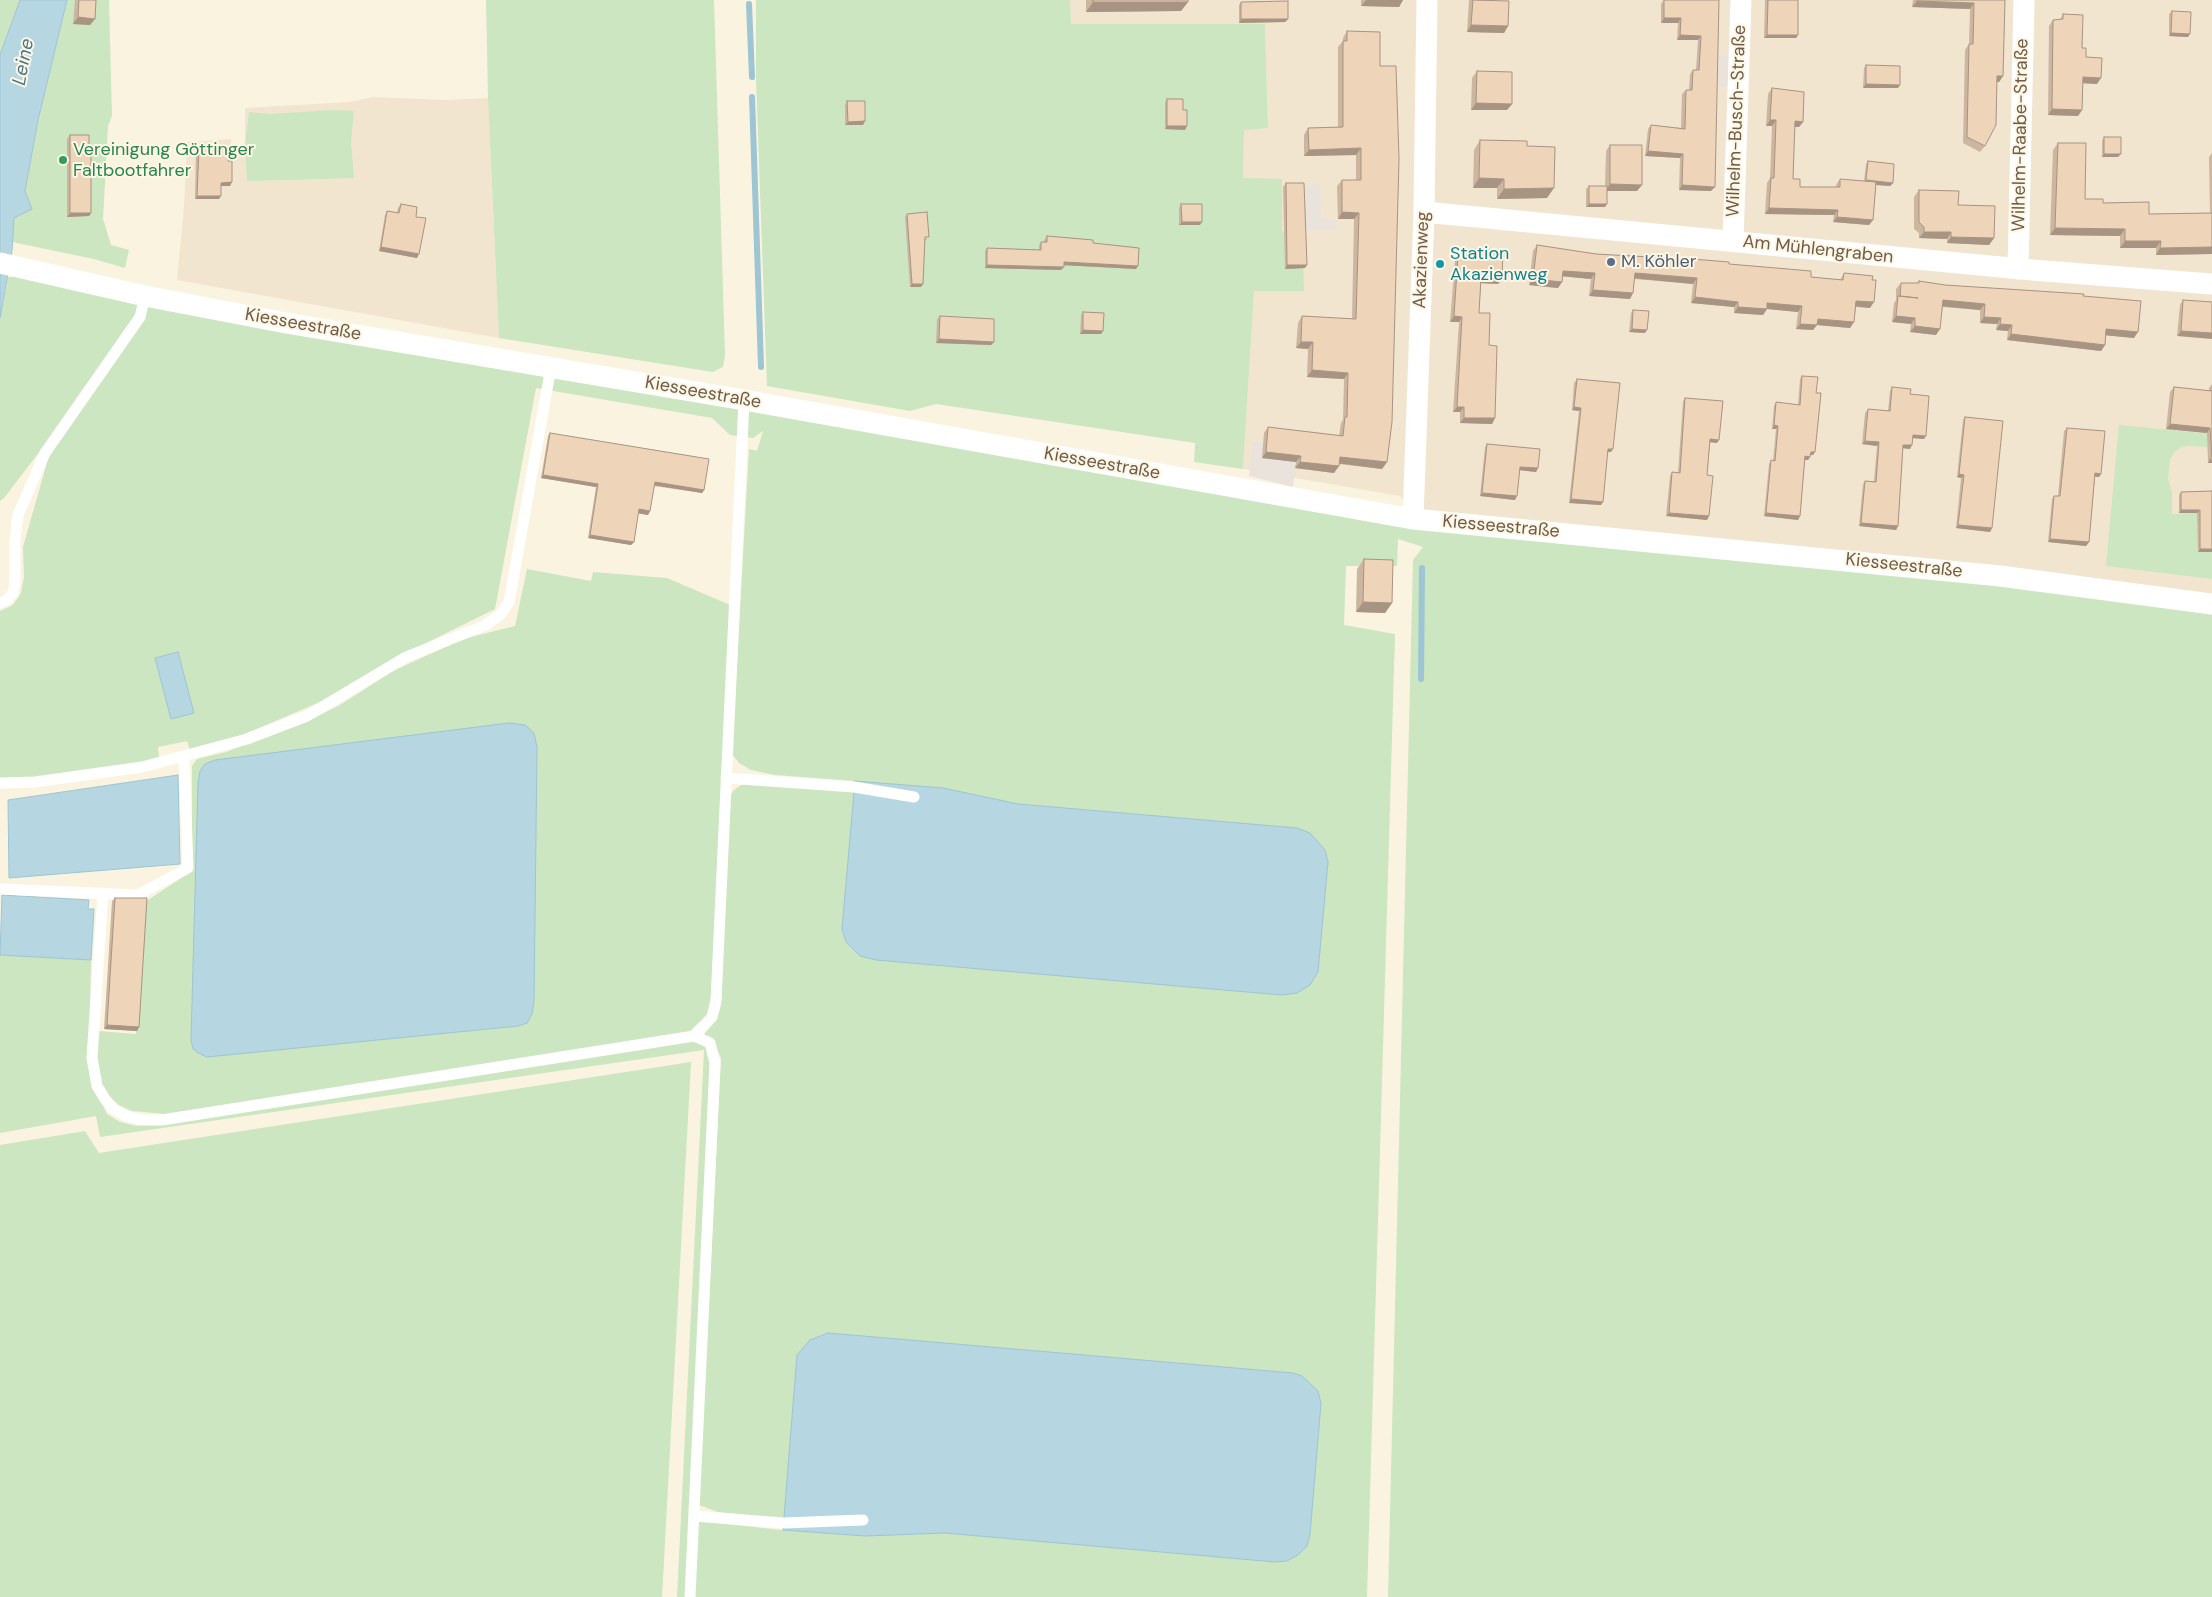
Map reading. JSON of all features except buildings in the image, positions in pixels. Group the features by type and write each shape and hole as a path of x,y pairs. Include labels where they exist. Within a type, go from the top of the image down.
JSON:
{"street":[{"name":"Akazienweg","path":"1413,519 1424,212 1427,0"},
{"name":"Wilhelm-Busch-Straße","path":"1733,241 1741,0"},
{"name":"Wilhelm-Raabe-Straße","path":"2018,269 2024,0"},
{"name":"Am Mühlengraben","path":"1424,212 2018,269 2212,284"},
{"name":"Kiesseestraße","path":"7,264 145,296 286,323 744,400 1413,519 2000,576 2212,604"}],"lane":[{"path":"0,603 7,600 13,593 15,581 14,542 18,515 45,453 140,317 145,296"},
{"path":"0,784 35,782 123,770 184,758 247,739 306,716 406,657 486,625 501,614 509,602 551,367"},
{"path":"694,1036 712,1017 716,1001 744,400"},
{"path":"0,889 138,895 188,868 184,758"},
{"path":"726,778 854,787 914,797"},
{"path":"102,893 92,1058 97,1086 104,1099 113,1109 126,1116 144,1120 162,1120 694,1036 710,1043 716,1063 690,1597"},
{"path":"694,1516 783,1523 863,1520"}],"shaded area":[{"path":"1070,0 2212,0 2212,615 2157,605 1426,531 1400,496 1243,469 1254,291 1304,291 1303,231 1282,231 1282,179 1243,179 1244,129 1268,128 1265,24 1071,24"},
{"path":"1697,55 1730,56 1728,87 1689,85 1690,74 1696,75"},
{"path":"373,97 447,100 488,98 499,338 177,280 184,207 187,142 231,139 231,148 245,145 245,108 349,102"},
{"path":"1320,184 1321,219 1338,220 1338,230 1284,231 1283,185"},
{"path":"1264,433 1296,462 1293,487 1249,476 1253,442 1263,443"}],"green space":[{"path":"0,0 20,0 0,55"},
{"name":"Vereinigung Göttinger Faltbootfahrer","path":"67,0 109,0 112,116 108,126 103,219 111,245 129,250 125,268 94,259 12,242 14,218 32,209 25,191 38,120"},
{"path":"486,0 714,0 725,355 723,367 713,372 499,338 488,98"},
{"path":"756,0 1070,0 1071,24 1265,24 1268,128 1244,130 1243,178 1282,179 1282,231 1303,231 1304,291 1254,291 1243,469 1194,462 1195,443 936,404 910,411 767,386 756,79"},
{"path":"333,110 354,111 351,142 354,178 247,181 245,145 249,112 270,114"},
{"path":"13,272 1394,526 2007,584 2157,605 2212,615 2212,1597 1388,1597 1413,560 1423,547 1398,539 1397,566 1346,566 1344,625 1395,634 1367,1597 694,1597 698,1521 782,1530 784,1519 718,1512 699,1505 721,1058 713,1041 704,1034 717,1019 721,1005 729,799 733,791 741,785 855,781 775,775 751,770 739,763 732,754 749,449 757,451 763,431 753,438 730,435 712,418 536,388 495,609 424,644 320,702 240,736 190,750 187,741 158,747 159,758 139,763 34,777 0,779 0,611 13,605 21,593 24,577 23,547 48,459 136,316 40,451 0,501 0,318 8,277 12,277"},
{"path":"2119,425 2212,434 2207,447 2181,447 2175,452 2170,459 2168,479 2172,493 2172,514 2197,513 2212,552 2212,579 2106,566"},
{"path":"527,569 591,581 593,572 667,578 730,605 713,988 707,1015 689,1032 679,1035 165,1114 132,1111 119,1105 109,1096 102,1084 97,1057 98,1031 136,1034 145,902 192,871 192,766 197,759 226,752 308,721 340,705 393,671 463,639 515,626"},
{"path":"0,955 91,960 89,1057 94,1087 107,1114 120,1122 137,1126 695,1041 703,1045 707,1049 712,1062 685,1597 677,1597 704,1050 100,1137 96,1116 0,1133"},
{"path":"691,1062 662,1597 0,1597 0,1145 85,1131 99,1153"}],"water":[{"name":"Leine","path":"20,0 67,0 38,120 25,191 32,209 14,218 12,251 0,318 0,55"},
{"path":"178,652 194,713 171,719 155,658"},
{"path":"509,723 525,725 534,733 537,747 534,1001 532,1014 527,1023 518,1026 207,1057 193,1049 191,1040 198,783 200,771 205,764 215,760"},
{"path":"178,775 180,864 9,878 8,800"},
{"path":"855,781 943,788 1018,804 1297,828 1310,833 1325,850 1328,862 1318,972 1310,985 1297,993 1282,995 876,960 860,956 846,942 842,929"},
{"path":"2,895 89,900 88,909 94,909 91,960 0,955"},
{"path":"828,1333 1293,1373 1302,1376 1318,1391 1321,1403 1310,1534 1307,1546 1298,1555 1287,1561 1275,1562 945,1533 865,1536 783,1530 797,1355 810,1340"}],"waterway":[{"path":"749,4 752,77"},
{"path":"752,97 761,367"},
{"path":"1421,679 1422,568"}],"place":[{"name":"Vereinigung Göttinger Faltbootfahrer","path":"63,160"},
{"name":"M. Köhler","path":"1611,262"},
{"name":"Station Akazienweg","path":"1440,264"}]}
